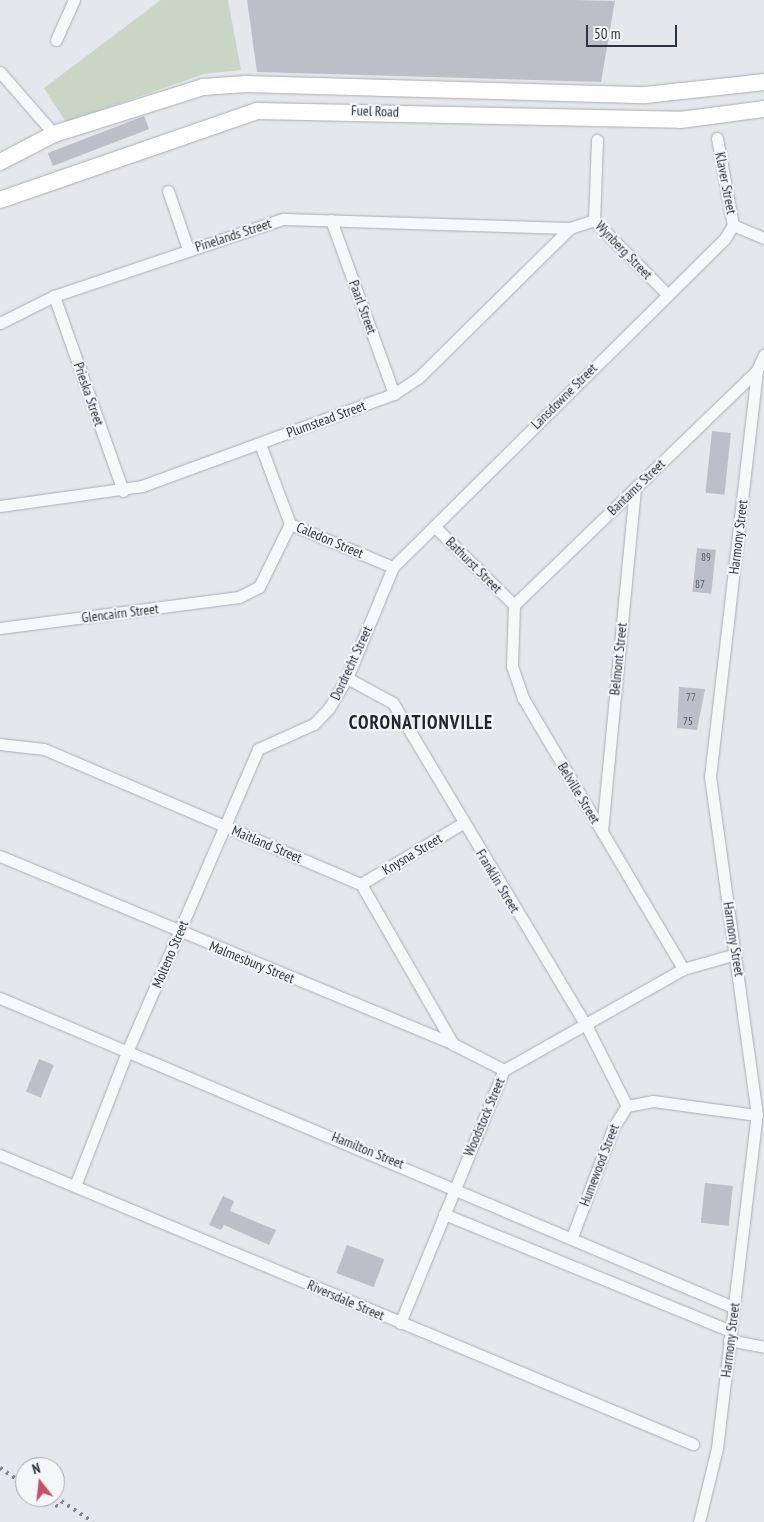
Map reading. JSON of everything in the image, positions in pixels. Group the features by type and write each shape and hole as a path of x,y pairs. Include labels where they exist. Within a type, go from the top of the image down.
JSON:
{"main road":[{"name":"Fuel Road","path":"0,162 54,134 158,98 223,85 645,95 764,82"},
{"name":"Fuel Road","path":"0,200 257,111 680,120 764,109"}],"street":[{"path":"56,40 74,0"},
{"path":"0,72 54,134"},
{"name":"Klaver Street","path":"717,138 734,225 764,238"},
{"name":"Wynberg Street","path":"597,140 594,220 667,294"},
{"path":"168,191 188,249"},
{"name":"Pinelands Street","path":"0,323 54,296 270,222 331,220 570,228"},
{"name":"Paarl Street","path":"331,220 394,394"},
{"name":"Plumstead Street","path":"0,506 123,491 260,444 394,394 418,378 570,228 594,220"},
{"name":"Lansdowne Street","path":"393,567 725,238 734,225"},
{"name":"Prieska Street","path":"54,296 123,491"},
{"name":"Harmony Street","path":"699,1522 717,1448 758,1115 710,776 757,370 764,356"},
{"name":"Bantams Street","path":"514,605 757,370"},
{"name":"Caledon Street","path":"260,444 290,524 393,567"},
{"name":"Belmont Street","path":"602,831 635,488"},
{"name":"Glencairn Street","path":"0,628 239,598 259,587 290,524"},
{"name":"Bathurst Street","path":"434,526 514,605"},
{"name":"Dordrecht Street","path":"283,735 314,724 347,678 393,567"},
{"name":"Belville Street","path":"514,605 515,681 683,969"},
{"name":"Franklin Street","path":"347,678 393,703 463,824 586,1025 627,1106"},
{"name":"Molteno Street","path":"75,1186 127,1052 258,750 283,735"},
{"name":"Maitland Street","path":"0,744 44,750 362,884"},
{"name":"Knysna Street","path":"362,884 463,824"},
{"name":"Malmesbury Street","path":"0,856 179,932 453,1044 504,1070"},
{"path":"362,884 453,1044"},
{"name":"Woodstock Street","path":"400,1323 504,1070 683,969 736,954"},
{"name":"Hamilton Street","path":"0,998 455,1186 733,1307"},
{"path":"627,1106 653,1102 758,1115"},
{"name":"Humewood Street","path":"572,1237 616,1121 627,1106"},
{"name":"Riversdale Street","path":"0,1155 693,1444"},
{"path":"444,1214 730,1335 764,1347"}],"green space":[{"path":"161,0 228,0 241,70 204,74 66,122 44,88"}],"building":[{"path":"247,0 615,1 601,82 257,72"},
{"path":"144,116 149,129 53,166 48,153"},
{"path":"712,431 731,433 724,495 706,493"},
{"path":"697,548 716,550 711,594 692,592"},
{"path":"679,687 705,689 697,730 677,728"},
{"path":"39,1059 54,1065 41,1097 26,1091"},
{"path":"705,1183 733,1186 729,1226 701,1223"},
{"path":"223,1196 234,1201 230,1211 276,1230 269,1245 224,1225 221,1230 209,1225"},
{"path":"347,1245 384,1259 374,1287 336,1273"}],"railway":[{"path":"0,1468 15,1478"},
{"path":"65,1504 93,1522"}],"district":[{"name":"CORONATIONVILLE","path":"421,723"}]}
